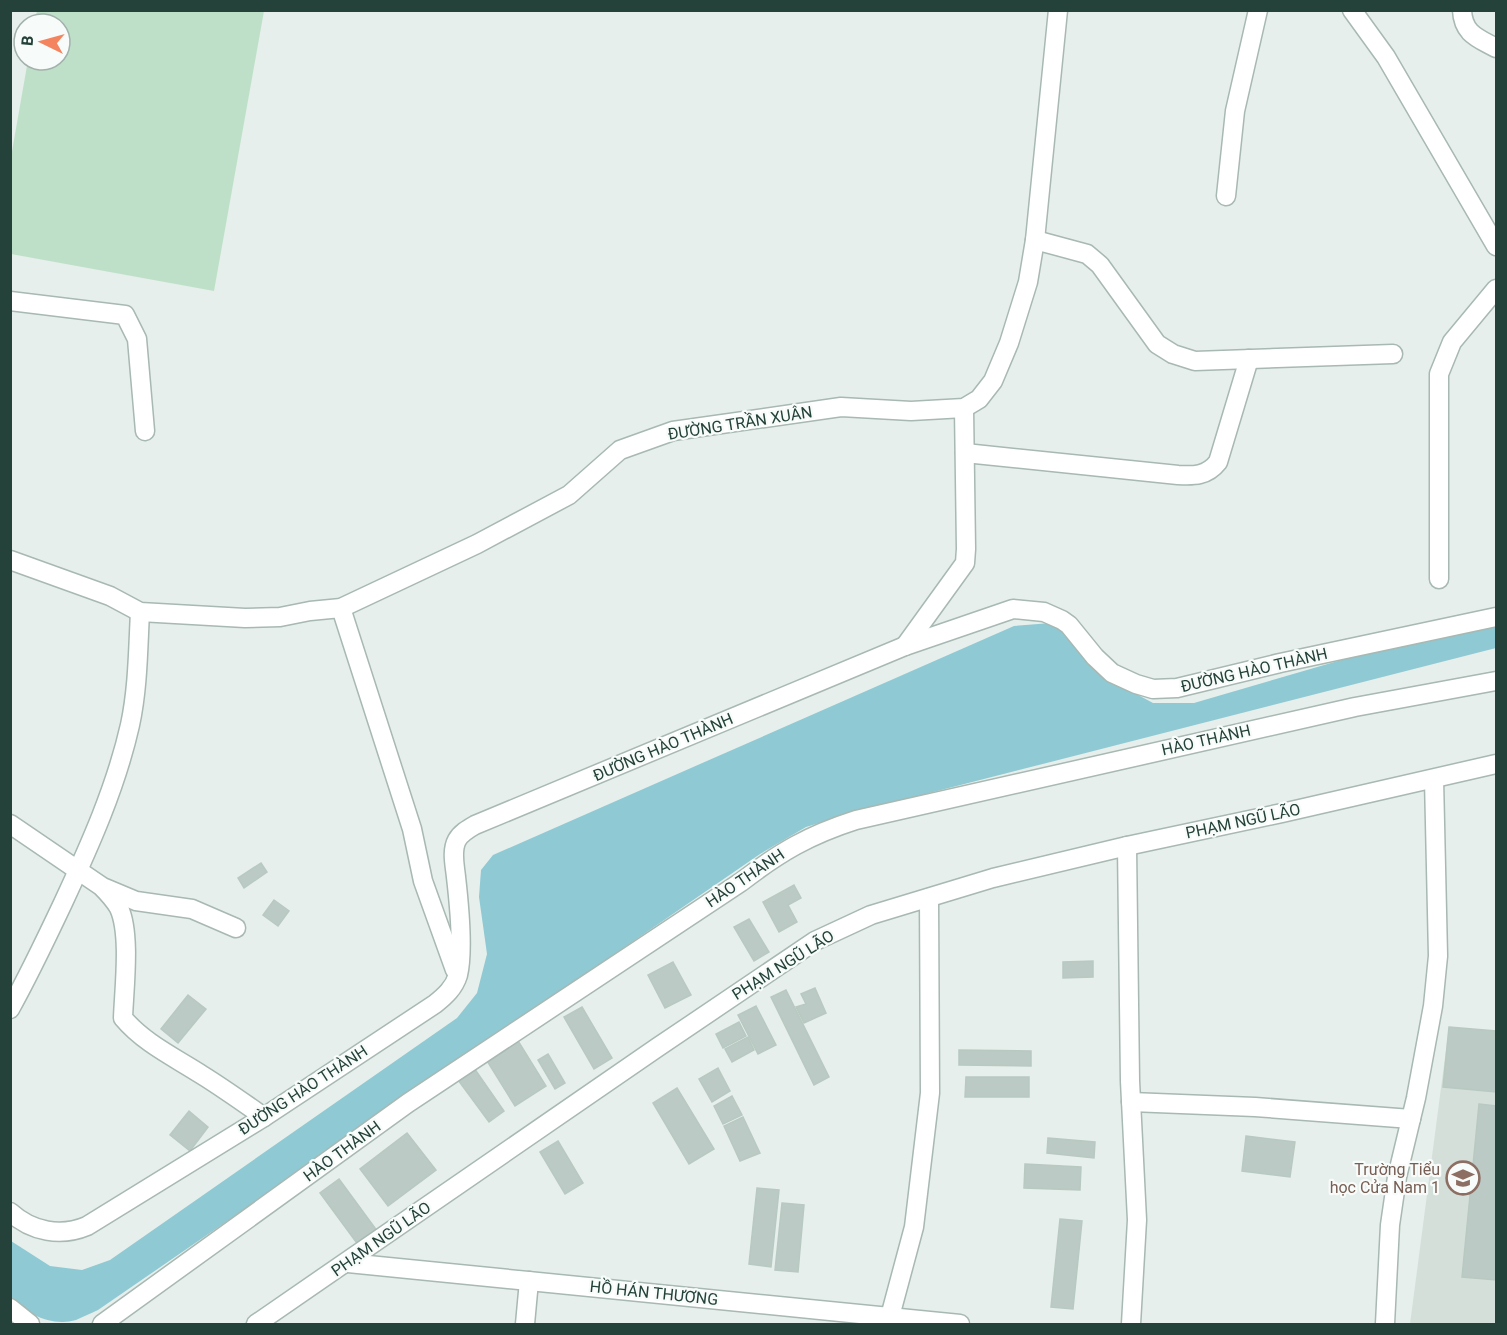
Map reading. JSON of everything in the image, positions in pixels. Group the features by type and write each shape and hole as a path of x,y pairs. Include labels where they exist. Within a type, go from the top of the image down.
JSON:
{"street":[{"path":"905,646 965,563 964,408 979,399 993,381 1009,343 1028,282 1035,240 1058,10"},
{"path":"1226,196 1234,111 1258,10"},
{"path":"1352,10 1386,57 1497,246"},
{"path":"1462,10 1465,25 1470,34 1497,48"},
{"path":"1035,240 1087,254 1100,265 1157,344 1173,354 1195,361 1393,354"},
{"path":"1439,579 1439,374 1452,342 1497,290"},
{"path":"10,301 125,315 137,339 145,431"},
{"path":"965,453 1178,476 1197,476 1212,470 1218,462 1249,359"},
{"name":"ĐƯỜNG TRẦN XUÂN","path":"10,560 110,596 140,612 256,618 280,617 341,608 477,544 569,495 620,450 673,431 841,407 911,411 964,408"},
{"path":"341,608 408,818 423,881 458,975"},
{"name":"ĐƯỜNG HÀO THÀNH","path":"10,1212 29,1224 52,1232 73,1232 87,1226 264,1117 435,1004 450,991 458,975 460,950 454,855 456,841 474,825 905,646 1013,609 1044,612 1070,625 1095,657 1112,673 1153,689 1177,688 1280,663 1497,617"},
{"path":"10,1009 106,808 124,753 136,686 140,612"},
{"name":"HÀO THÀNH","path":"102,1324 408,1103 802,840 856,820 1355,707 1497,681"},
{"name":"PHẠM NGŨ LÃO","path":"256,1324 348,1263 658,1047 815,942 871,915 993,878 1497,764"},
{"path":"1385,1324 1390,1225 1433,1006 1438,956 1434,779"},
{"path":"10,824 101,886 120,910 124,929 123,1018 151,1044 201,1074 264,1117"},
{"path":"1127,846 1131,1102 1137,1220 1131,1324"},
{"path":"101,886 136,901 192,909 236,928"},
{"path":"889,1321 914,1227 930,1093 929,898"},
{"path":"1131,1102 1255,1107 1411,1119"},
{"name":"HỒ HÁN THƯƠNG","path":"348,1263 889,1321 960,1324"},
{"path":"525,1324 529,1281"},
{"path":"10,1308 30,1324"}],"shaded area":[{"name":"Trường Tiểu học Cửa Nam 1","path":"1449,1027 1496,1031 1496,1324 1410,1324"}],"green space":[{"path":"264,11 214,291 11,254 11,157 26,72 72,72 72,12 37,12"}],"water":[{"path":"1496,615 1496,648 859,811 806,827 760,854 98,1310 76,1320 58,1322 32,1314 11,1297 11,1241 50,1266 82,1270 110,1260 457,1018 477,993 487,954 479,897 481,870 493,855 1014,626 1051,623 1072,630 1127,689 1153,703 1194,703"}],"building":[{"path":"261,863 267,872 244,888 238,878"},
{"path":"794,885 801,898 788,905 797,922 779,932 763,902"},
{"path":"274,900 289,911 278,926 263,915"},
{"path":"749,919 769,952 754,961 734,927"},
{"path":"1093,961 1093,977 1063,978 1063,962"},
{"path":"673,962 691,995 665,1008 648,975"},
{"path":"815,988 826,1013 804,1023 796,1007 806,1004 801,994"},
{"path":"786,990 829,1077 814,1085 771,997"},
{"path":"188,995 206,1009 178,1043 161,1029"},
{"path":"756,1006 776,1045 758,1054 738,1015"},
{"path":"582,1007 612,1058 594,1069 564,1017"},
{"path":"739,1022 746,1036 723,1048 716,1034"},
{"path":"1449,1027 1496,1031 1496,1092 1443,1087"},
{"path":"515,1036 546,1086 515,1106 484,1056"},
{"path":"748,1037 754,1050 732,1062 725,1049"},
{"path":"959,1050 1031,1051 1031,1066 959,1065"},
{"path":"548,1054 565,1083 555,1089 538,1060"},
{"path":"474,1068 504,1111 489,1122 458,1080"},
{"path":"718,1068 730,1091 712,1102 699,1079"},
{"path":"966,1077 1029,1077 1029,1097 965,1097"},
{"path":"677,1088 714,1149 689,1164 653,1103"},
{"path":"732,1096 742,1115 723,1124 714,1106"},
{"path":"1479,1104 1496,1106 1496,1280 1462,1277"},
{"path":"189,1111 208,1127 190,1151 170,1135"},
{"path":"743,1117 760,1153 740,1161 724,1126"},
{"path":"407,1133 436,1170 388,1206 360,1169"},
{"path":"1246,1136 1295,1142 1290,1177 1242,1171"},
{"path":"1048,1138 1095,1142 1094,1158 1047,1153"},
{"path":"558,1141 583,1183 565,1194 540,1152"},
{"path":"1025,1164 1081,1167 1080,1190 1024,1188"},
{"path":"339,1179 378,1232 359,1246 320,1193"},
{"path":"757,1188 779,1190 771,1267 749,1264"},
{"path":"782,1203 804,1205 798,1272 775,1270"},
{"path":"1060,1219 1082,1221 1073,1309 1051,1307"}],"place":[{"name":"Trường Tiểu học Cửa Nam 1","path":"1463,1178"}]}
